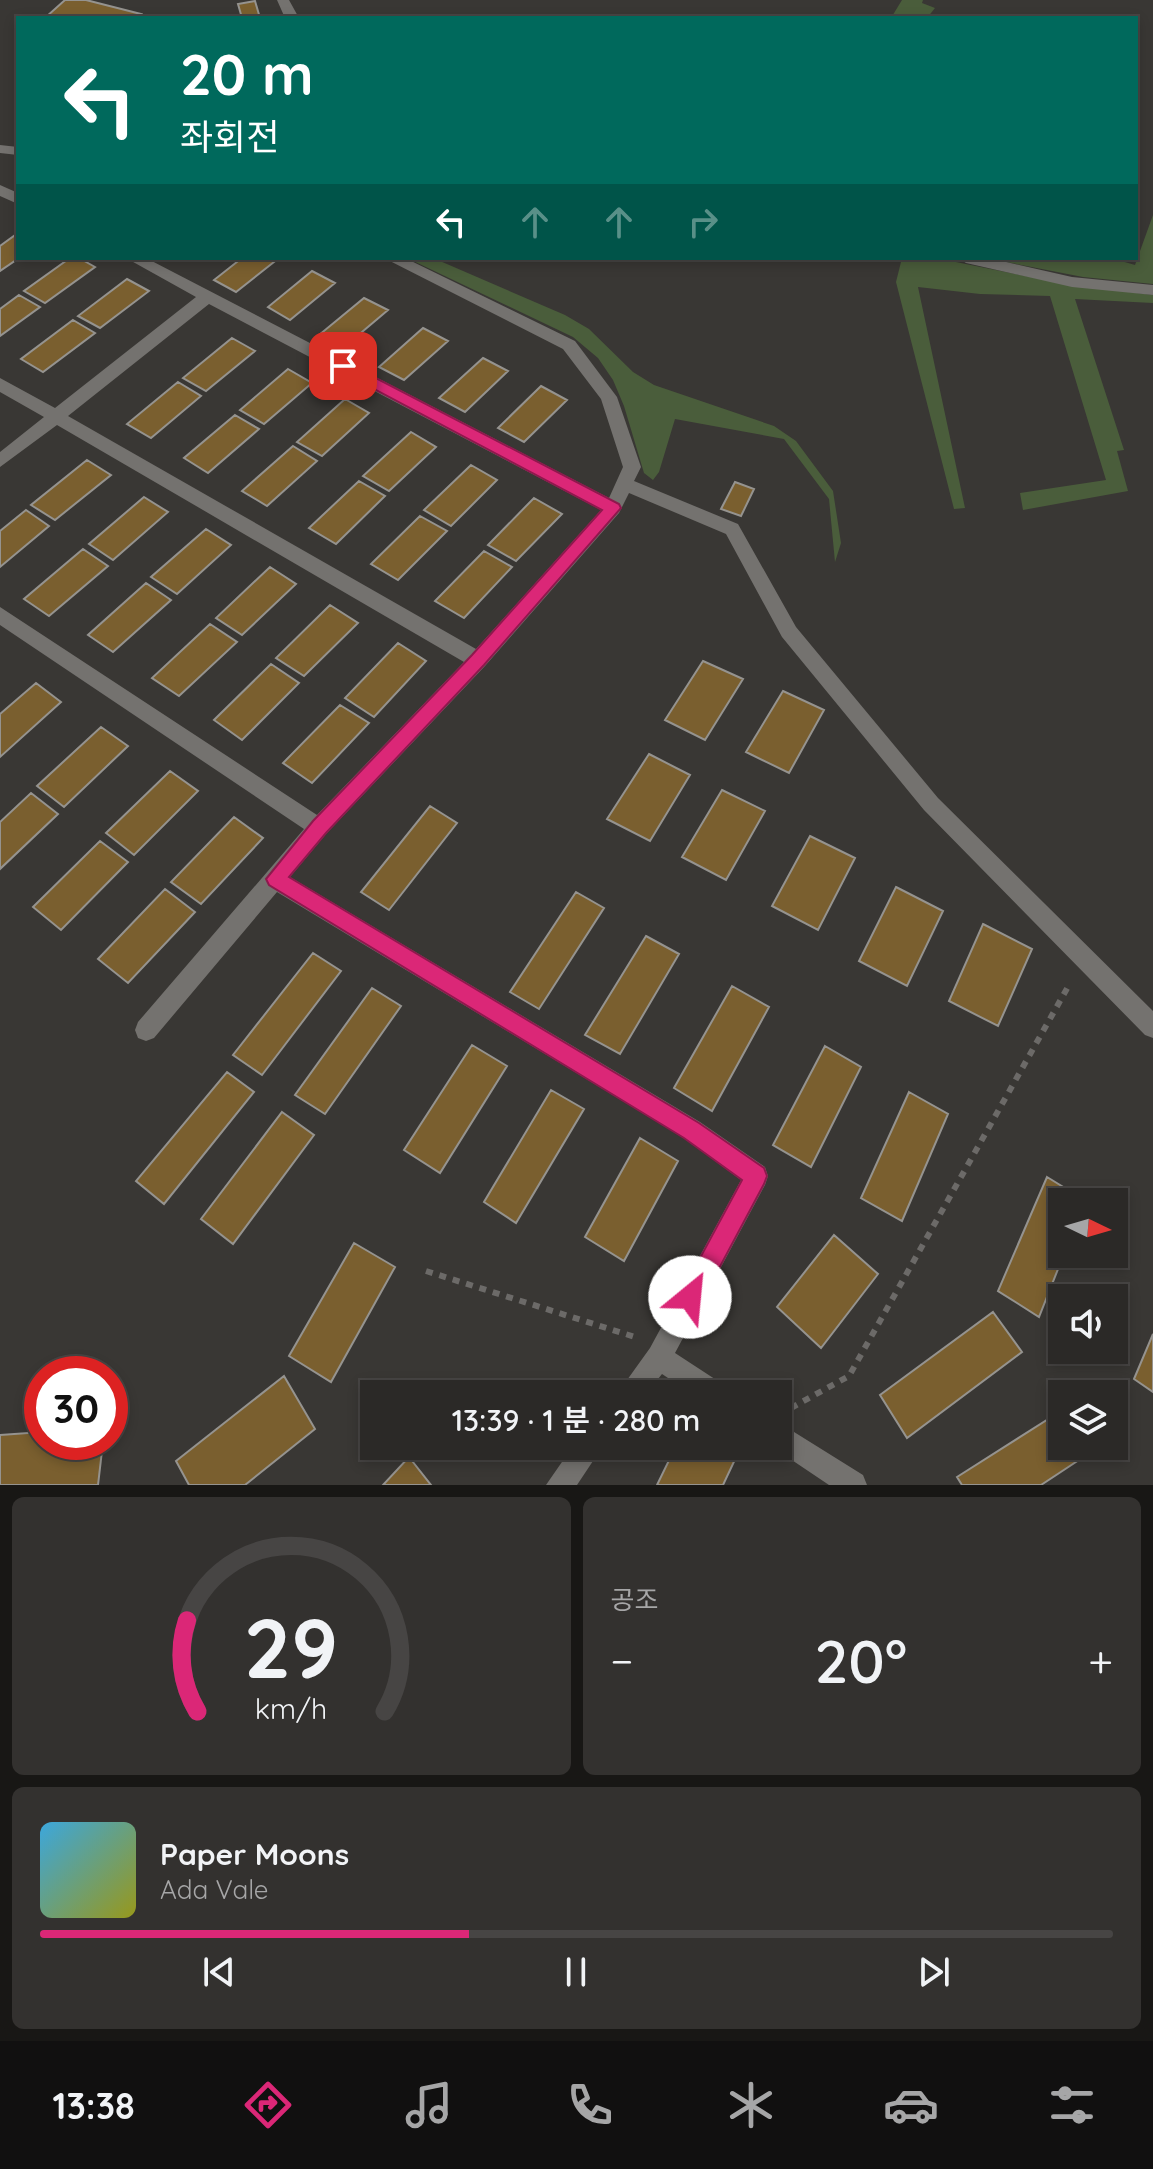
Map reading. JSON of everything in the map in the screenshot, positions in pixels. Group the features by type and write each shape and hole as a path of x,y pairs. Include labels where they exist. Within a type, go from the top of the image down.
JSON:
{"street":[{"path":"138,260 613,508"},
{"path":"146,1030 319,827 478,660 613,508 632,467 609,397 569,345 396,260"},
{"path":"975,260 1072,282 1153,290"},
{"path":"0,461 208,296"},
{"path":"0,384 478,660"},
{"path":"622,483 732,529 789,632 931,804 1153,1027"},
{"path":"0,615 319,827"},
{"path":"275,879 692,1130 756,1176 661,1351 640,1380"},
{"path":"661,1351 697,1380"},
{"path":"792,1444 853,1485"},
{"path":"560,1485 579,1460"}],"path":[{"path":"792,1407 849,1376 1085,957"},
{"path":"426,1271 661,1351"}],"green space":[{"path":"902,0 923,0 922,3 935,8 929,16 892,16"},
{"path":"1153,215 1153,284 1083,277 996,260 1118,260 1135,265"},
{"path":"411,260 438,260 565,315 589,329 633,372 654,385 774,426 796,441 833,491 841,543 835,562 829,499 784,439 675,419 659,472 653,480 644,473 613,380 598,358 573,337"},
{"path":"902,260 946,260 1065,284 1153,295 1153,303 1075,299 1124,450 1117,451 1128,491 1023,510 1020,493 1106,480 1050,296 980,294 918,287 965,508 954,509 896,282"}],"building":[{"path":"65,0 86,0 141,14 138,16 47,16"},
{"path":"255,1 259,16 241,16 238,4"},
{"path":"16,234 16,260 0,271 0,246"},
{"path":"67,260 83,260 95,267 45,303 24,291"},
{"path":"239,260 276,260 236,292 214,280"},
{"path":"312,271 335,283 290,320 268,307"},
{"path":"127,279 149,291 100,328 78,316"},
{"path":"19,295 40,307 0,336 0,309"},
{"path":"364,298 388,310 343,348 319,335"},
{"path":"73,320 95,333 43,372 21,359"},
{"path":"423,328 448,341 404,380 379,367"},
{"path":"232,338 255,351 206,391 183,378"},
{"path":"483,358 508,371 465,412 439,398"},
{"path":"288,369 312,383 264,424 240,410"},
{"path":"178,382 201,396 151,438 127,424"},
{"path":"541,386 567,400 524,442 498,428"},
{"path":"345,399 369,413 322,456 297,442"},
{"path":"235,415 259,429 208,473 184,458"},
{"path":"411,432 436,447 389,491 363,476"},
{"path":"293,446 317,461 267,506 242,491"},
{"path":"87,460 111,475 55,520 31,505"},
{"path":"471,465 497,480 451,526 424,510"},
{"path":"359,481 385,496 336,544 309,528"},
{"path":"735,482 754,489 741,516 721,509"},
{"path":"144,497 168,512 113,560 89,544"},
{"path":"534,498 562,514 516,561 488,545"},
{"path":"26,510 49,526 0,567 0,531"},
{"path":"420,516 447,531 398,580 371,564"},
{"path":"206,529 231,545 177,594 151,577"},
{"path":"83,549 108,566 49,616 24,599"},
{"path":"484,551 512,567 464,618 435,601"},
{"path":"270,567 296,584 242,635 216,618"},
{"path":"146,583 171,600 113,652 88,635"},
{"path":"330,605 358,623 304,676 276,658"},
{"path":"210,624 237,642 179,696 152,678"},
{"path":"398,643 426,661 374,717 345,698"},
{"path":"703,661 743,679 705,740 665,720"},
{"path":"271,664 299,683 242,740 214,720"},
{"path":"36,683 61,702 0,757 0,714"},
{"path":"783,691 824,710 789,773 746,752"},
{"path":"340,705 369,723 312,783 283,763"},
{"path":"101,727 128,746 64,807 37,786"},
{"path":"649,754 690,775 650,841 607,819"},
{"path":"170,771 198,791 134,855 106,833"},
{"path":"722,790 765,811 726,880 682,857"},
{"path":"31,793 58,814 0,869 0,822"},
{"path":"430,806 457,823 389,910 361,892"},
{"path":"234,817 263,838 201,904 171,882"},
{"path":"810,836 855,858 818,930 772,906"},
{"path":"100,841 128,862 61,930 33,907"},
{"path":"896,887 943,911 907,986 859,961"},
{"path":"165,889 195,912 128,983 98,959"},
{"path":"576,892 604,908 539,1009 510,992"},
{"path":"983,924 1032,949 998,1026 949,1001"},
{"path":"646,936 679,954 620,1054 585,1035"},
{"path":"313,953 341,971 262,1075 233,1055"},
{"path":"732,986 769,1007 712,1111 674,1088"},
{"path":"372,988 401,1006 325,1114 295,1095"},
{"path":"472,1045 507,1066 440,1173 404,1150"},
{"path":"825,1046 861,1067 811,1167 773,1145"},
{"path":"227,1072 254,1092 164,1204 136,1181"},
{"path":"551,1090 584,1109 516,1223 484,1202"},
{"path":"909,1092 948,1114 902,1221 861,1198"},
{"path":"282,1112 314,1135 233,1244 201,1219"},
{"path":"640,1138 678,1161 624,1261 585,1237"},
{"path":"1047,1177 1065,1188 1048,1188 1048,1268 1058,1268 1052,1284 1048,1284 1048,1294 1039,1317 998,1291"},
{"path":"834,1235 878,1274 821,1348 777,1307"},
{"path":"354,1243 395,1267 331,1382 289,1356"},
{"path":"993,1312 1022,1352 907,1438 880,1395"},
{"path":"1153,1334 1153,1392 1134,1379"},
{"path":"284,1376 315,1429 245,1485 189,1485 176,1461"},
{"path":"1048,1419 1048,1460 1079,1460 1041,1485 962,1485 957,1477"},
{"path":"24,1433 24,1460 101,1460 98,1485 0,1485 0,1435"},
{"path":"406,1460 411,1460 431,1485 383,1485"},
{"path":"669,1460 735,1460 723,1485 657,1485"}],"route":[{"path":"343,366 613,508 478,660 319,827 275,879 692,1130 756,1176 690,1297"}]}
